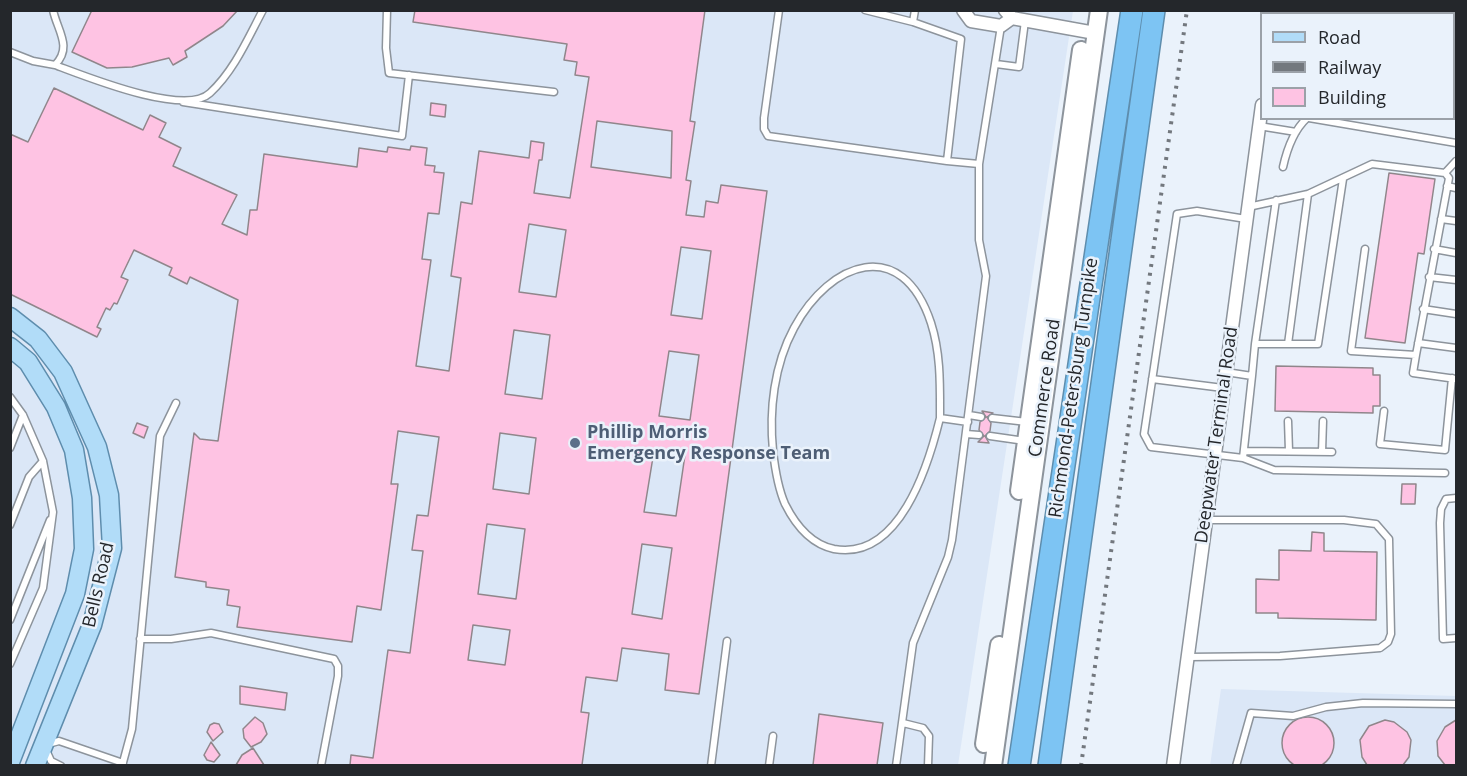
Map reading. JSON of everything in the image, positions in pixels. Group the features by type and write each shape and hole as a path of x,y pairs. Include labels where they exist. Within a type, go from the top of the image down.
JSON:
{"highway":[{"name":"Richmond-Petersburg Turnpike","path":"1019,765 1132,10"},
{"name":"Richmond-Petersburg Turnpike","path":"1049,765 1154,10"}],"main road":[{"name":"Commerce Road","path":"993,765 1033,423 1089,32 1087,10"},
{"name":"Commerce Road","path":"1089,32 1099,10"},
{"name":"Bells Road","path":"10,317 38,339 63,372 97,447 109,495 112,549 92,625 35,765"},
{"name":"Bells Road","path":"10,347 28,362 56,407 74,450 82,498 84,549 75,594 19,733 10,762"},
{"name":"Commerce Road","path":"981,765 1031,442"},
{"path":"19,733 44,745"}],"street":[{"path":"963,10 971,21 1001,26 1014,16 1089,32"},
{"name":"Deepwater Terminal Road","path":"1173,765 1260,119"}],"lane":[{"path":"53,10 64,37 63,51 55,65"},
{"path":"183,102 209,95 234,62 263,10"},
{"path":"387,10 386,48 389,73 554,92"},
{"path":"779,10 764,117 764,129 768,136 979,164"},
{"path":"866,10 913,22 961,39 947,161"},
{"path":"913,22 915,10"},
{"path":"996,64 1019,67 1014,16"},
{"path":"896,765 913,643 948,557 952,540 986,276 980,240 979,164 1001,26"},
{"path":"10,52 130,90 183,102 402,136 409,75"},
{"path":"1283,167 1296,132 1306,120"},
{"path":"1320,120 1456,143"},
{"path":"1259,126 1296,132"},
{"path":"1445,173 1456,161"},
{"path":"1332,452 1289,451 1214,455 1151,447 1144,434 1177,214 1197,211 1247,213 1276,200 1308,194 1372,164 1445,173 1449,178 1434,249 1413,373 1454,379 1445,450 1380,444 1384,411"},
{"path":"1255,344 1318,344 1342,179"},
{"path":"1447,186 1456,188"},
{"path":"1288,344 1308,194"},
{"path":"1276,200 1255,344 1244,454 1251,463 1274,470 1445,473"},
{"path":"1441,219 1456,221"},
{"path":"1365,249 1351,351 1416,356"},
{"path":"1434,249 1456,252"},
{"path":"871,265 887,269 904,280 916,292 931,325 938,353 940,418 932,450 910,502 891,528 870,545 849,552 828,548 810,538 795,523 783,500 776,471 771,433 773,395 781,360 794,328 809,306 831,283 848,271 871,265"},
{"path":"1429,277 1456,280"},
{"path":"1423,309 1456,314"},
{"path":"1418,343 1456,348"},
{"path":"1226,372 1252,376"},
{"path":"1152,379 1223,388"},
{"path":"10,397 23,415 43,461 53,512 44,588 10,664"},
{"path":"61,765 51,761 44,745 59,741 123,764 132,729 160,436 176,403"},
{"path":"10,448 23,415"},
{"path":"940,418 981,417"},
{"path":"992,418 1033,423"},
{"path":"1288,421 1289,451"},
{"path":"1322,452 1323,421"},
{"path":"966,434 979,435"},
{"path":"990,436 1031,442"},
{"path":"10,525 29,477 43,461"},
{"path":"1456,498 1446,499 1440,523 1443,639 1456,638"},
{"path":"10,620 53,512"},
{"path":"1187,657 1280,656 1380,648 1388,642 1391,634 1389,539 1376,524 1344,520 1206,520"},
{"path":"140,639 171,639 211,633 334,659 338,666 338,676 321,765"},
{"path":"711,765 727,641"},
{"path":"1236,765 1251,713 1293,716 1326,707 1363,703 1456,704"},
{"path":"903,723 923,728 929,736 928,765"},
{"path":"769,765 773,736"}],"shaded area":[{"path":"1291,10 1456,11 1456,72 1455,12 1291,12"},
{"path":"10,11 1073,11 958,765 11,765"},
{"path":"1221,689 1456,696 1456,765 1210,766"}],"building":[{"path":"92,10 238,10 223,26 185,51 187,57 173,65 169,58 132,67 107,68 72,52"},
{"path":"415,10 705,10 690,121 695,122 686,180 691,181 686,215 704,217 706,201 718,203 721,185 767,191 699,694 665,690 669,654 622,648 617,681 586,677 581,712 589,713 582,765 350,765 351,755 373,758 388,650 410,653 423,551 412,550 417,515 428,516 439,437 398,431 391,484 398,484 381,610 357,606 352,642 237,627 240,607 227,605 229,590 206,587 206,582 175,577 194,433 200,439 218,441 238,300 190,277 187,284 169,275 172,268 134,250 121,277 128,280 117,304 114,303 110,310 106,308 97,327 101,329 97,337 10,294 10,134 28,142 54,88 143,130 150,115 166,123 159,137 181,148 173,166 237,195 222,224 247,235 250,210 257,210 264,154 357,167 359,148 387,152 388,147 410,150 411,146 427,148 425,165 435,166 434,172 444,173 439,214 428,213 422,259 431,260 416,366 449,371 461,278 451,276 461,202 472,204 479,151 529,158 531,141 544,143 534,193 570,198 589,77 575,75 577,62 564,60 567,44 413,22","holes":["597,121 672,131 671,178 591,167","529,224 566,230 556,297 519,292","681,247 711,251 702,319 671,315","514,330 550,335 542,399 505,394","669,351 699,355 690,420 659,416","500,433 536,438 529,494 493,489","654,451 685,455 676,516 644,512","487,524 525,529 516,599 478,594","642,544 672,548 662,619 632,614","473,625 510,630 505,665 468,660"]},
{"path":"431,103 446,105 445,117 430,115"},
{"path":"1389,173 1435,179 1424,254 1418,253 1405,343 1365,338"},
{"path":"1276,366 1373,368 1373,375 1380,375 1380,406 1373,406 1373,413 1275,411"},
{"path":"982,411 993,413 987,417 991,423 990,431 985,436 989,443 978,442 984,436 979,430 980,422 986,417"},
{"path":"137,423 148,427 144,438 133,433"},
{"path":"1402,484 1416,484 1415,504 1401,504"},
{"path":"1312,532 1324,533 1324,551 1377,552 1376,620 1278,618 1278,613 1256,613 1256,579 1279,580 1279,550 1311,551"},
{"path":"240,686 287,693 285,710 240,704"},
{"path":"819,714 883,723 877,765 813,765"},
{"path":"255,717 263,723 267,734 261,742 251,747 244,738 243,729"},
{"path":"1308,717 1318,719 1326,725 1332,733 1334,743 1332,753 1326,761 1318,767 1308,769 1298,767 1290,761 1284,753 1282,743 1284,733 1290,725 1298,719"},
{"path":"1385,720 1394,722 1407,732 1411,740 1409,757 1403,765 1367,765 1362,757 1360,740 1369,726"},
{"path":"1456,720 1456,765 1445,765 1438,756 1437,741 1445,727"},
{"path":"219,724 223,732 213,741 207,732 210,725"},
{"path":"211,742 220,755 214,762 207,760 204,755"},
{"path":"253,748 264,765 236,765 242,755"}],"railway":[{"path":"1081,766 1187,10"}],"place":[{"name":"Phillip Morris Emergency Response Team","path":"575,443"}]}
